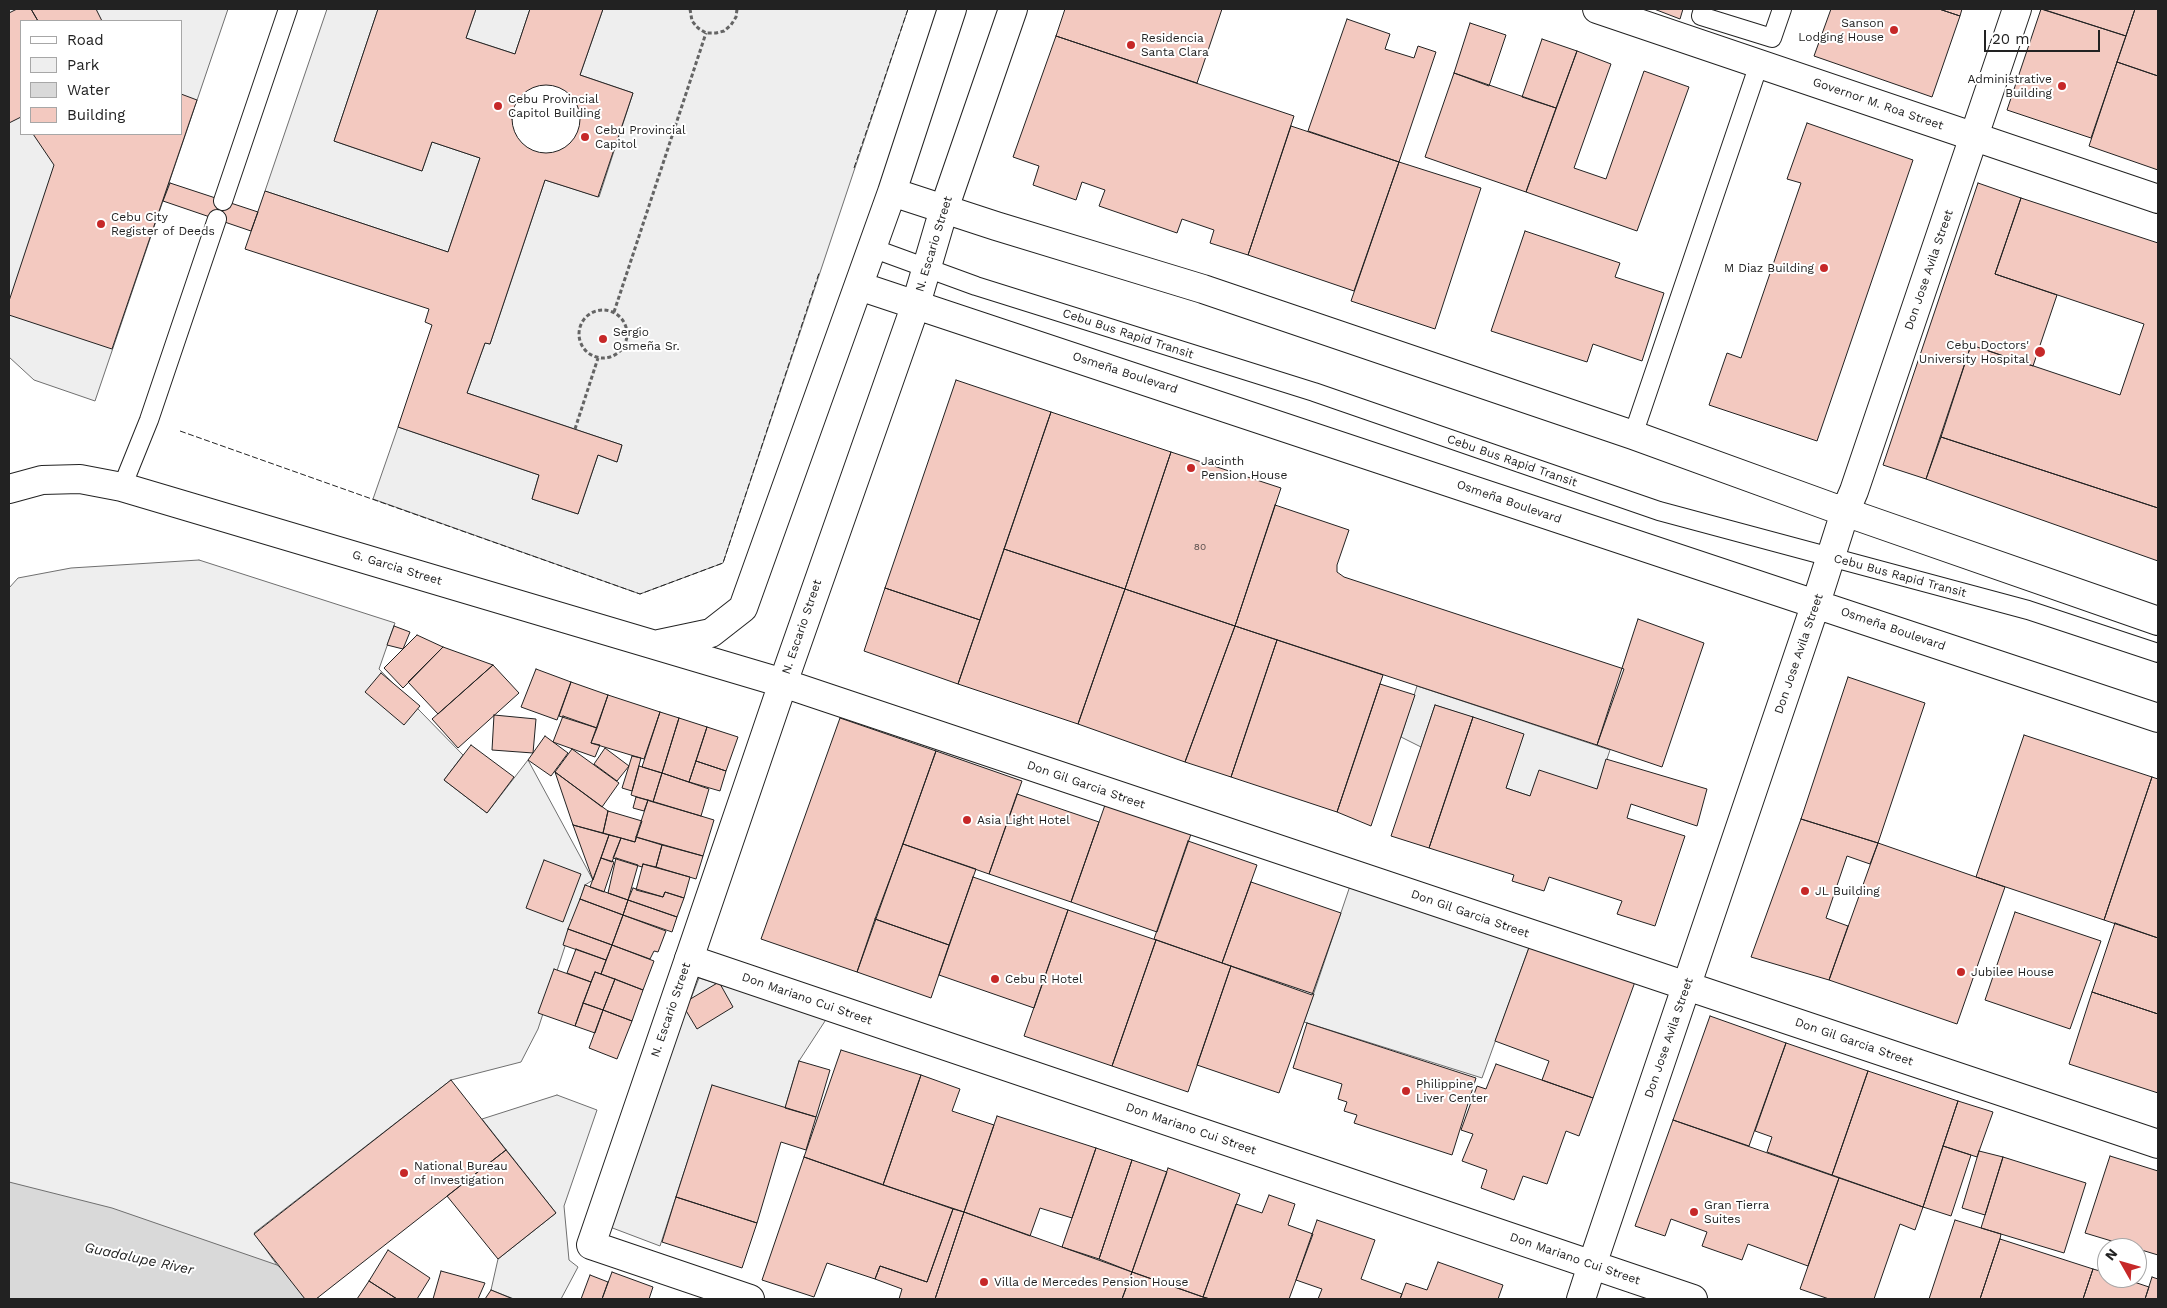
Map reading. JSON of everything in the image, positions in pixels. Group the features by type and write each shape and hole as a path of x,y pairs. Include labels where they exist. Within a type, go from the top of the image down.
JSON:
{"street":[{"path":"655,645 711,633 744,608 892,192 952,9"},
{"name":"N. Escario Street","path":"750,1299 591,1245 783,683 928,270 944,209 1013,9"},
{"name":"Governor M. Roa Street","path":"1597,9 2158,199"},
{"name":"Don Jose Avila Street","path":"1581,1299 1832,558 1845,512 2017,9"},
{"path":"892,192 1203,289 1633,435 1845,512 2158,621"},
{"name":"Osmeña Boulevard","path":"859,286 2158,718"},
{"name":"G. Garcia Street","path":"9,489 42,480 80,479 122,487 783,683"},
{"name":"Don Gil Garcia Street","path":"783,683 2158,1144"},
{"name":"Don Mariano Cui Street","path":"689,959 1693,1299"}],"lane":[{"path":"223,201 288,9"},
{"path":"1703,9 1701,16 1772,38 1782,9"},
{"path":"1633,435 1754,62 1756,33"},
{"path":"122,487 149,420 217,219"},
{"name":"Cebu Bus Rapid Transit","path":"872,248 928,270 1314,392 1659,511 2028,610 2158,653"}],"path":[{"path":"690,9 692,21 698,28 706,32 716,33 724,31 731,25 737,9"},
{"path":"614,312 706,32"},
{"path":"604,310 614,312 625,325 626,341 622,349 615,354 607,358 598,358 589,354 582,346 579,336 580,327 586,318 594,312 604,310"},
{"path":"575,429 598,358"}],"green space":[{"path":"9,9 228,9 95,401 34,380 9,357"},
{"path":"327,9 378,9 334,141 422,171 432,142 480,158 448,252 265,191"},
{"path":"476,9 530,9 515,54 466,38"},
{"path":"603,9 908,9 723,563 640,594 373,499 398,427 539,475 532,499 578,514 598,455 617,462 622,445 467,393 485,343 490,344 545,180 599,197 633,93 580,75"},
{"path":"199,560 395,623 379,669 463,755 444,780 487,813 528,760 593,880 585,885 538,1029 521,1062 451,1080 254,1233 277,1265 292,1299 9,1299 9,588 18,578 71,568"},
{"path":"1417,686 1610,750 1597,789 1530,796 1506,788 1523,734 1435,705 1421,747 1401,737"},
{"path":"1352,880 1531,942 1482,1078 1304,1022"},
{"path":"699,978 827,1018 799,1061 785,1108 712,1086 660,1246 602,1224"},
{"path":"557,1095 597,1110 564,1206 569,1260 578,1267 561,1299 514,1299 491,1290 498,1259 556,1213 482,1119"}],"water":[{"name":"Guadalupe River","path":"9,1182 112,1208 277,1265 320,1299 9,1299"}],"building":[{"path":"17,9 31,9 37,20 20,20 20,118 9,123 9,13"},
{"path":"31,9 96,9 102,20 37,20"},
{"path":"378,9 476,9 466,38 515,54 530,9 603,9 580,75 633,93 598,197 545,180 490,344 485,343 467,393 622,445 617,462 598,455 578,514 532,499 539,475 398,427 432,325 425,322 429,309 245,249 265,191 448,252 480,158 432,142 422,171 334,141"},
{"path":"1065,9 1222,9 1197,83 1056,36"},
{"path":"1654,9 1683,9 1680,19"},
{"path":"1831,9 1939,9 1960,16 1932,97 1814,56"},
{"path":"1939,9 1962,9 1960,16"},
{"name":"Administrative Building","path":"2041,9 2126,36 2091,138 2007,110"},
{"path":"2042,9 2135,9 2126,36"},
{"path":"2135,9 2158,9 2158,76 2117,62"},
{"path":"1347,19 1390,34 1385,49 1414,58 1418,46 1436,52 1399,162 1308,131"},
{"path":"1470,23 1506,35 1489,86 1454,73"},
{"path":"1056,36 1294,116 1248,255 1210,243 1214,230 1182,219 1177,233 1099,206 1105,190 1082,182 1076,200 1033,185 1039,166 1013,157"},
{"path":"1542,39 1577,51 1556,108 1522,97"},
{"path":"1577,51 1611,64 1574,168 1606,179 1644,71 1689,87 1637,231 1526,192"},
{"path":"2117,62 2158,76 2158,170 2089,146"},
{"path":"1454,73 1556,108 1526,192 1425,157"},
{"path":"553,85 565,91 574,100 580,112 578,132 570,143 553,153 539,153 522,143 514,132 512,112 522,95 533,87"},
{"path":"182,94 197,100 112,349 9,315 9,301 54,165 34,135 182,135"},
{"name":"M Diaz Building","path":"1807,123 1913,160 1817,441 1709,405 1727,353 1741,358 1801,183 1787,179"},
{"path":"1291,126 1399,162 1354,291 1248,255"},
{"path":"1399,162 1481,188 1435,329 1351,301"},
{"path":"170,183 258,212 251,231 163,201"},
{"path":"1978,183 2021,198 1995,274 2057,295 2033,366 1971,345 1926,479 1883,465"},
{"name":"Cebu Doctors' University Hospital","path":"2021,198 2158,243 2158,508 1941,437 1971,345 2120,395 2144,324 1995,274"},
{"path":"1525,231 1620,263 1615,277 1664,293 1642,361 1593,344 1587,362 1491,331"},
{"path":"956,380 1051,412 980,620 885,588"},
{"path":"1051,412 1171,452 1125,589 1004,549"},
{"path":"1941,437 2158,508 2158,561 1926,479"},
{"path":"1171,452 1281,488 1235,626 1125,589"},
{"path":"1275,505 1349,530 1337,565 1337,572 1344,577 1624,669 1597,745 1235,626"},
{"path":"1004,549 1125,589 1078,724 958,684"},
{"path":"885,588 980,620 958,684 864,651"},
{"path":"1125,589 1235,626 1185,762 1078,724"},
{"path":"1638,619 1704,643 1662,767 1597,745"},
{"path":"394,626 410,632 403,649 387,645"},
{"path":"1235,626 1277,640 1231,777 1185,762"},
{"path":"417,635 443,647 403,688 384,668"},
{"path":"1277,640 1383,675 1337,812 1231,777"},
{"path":"443,647 493,665 438,714 408,682"},
{"path":"493,665 519,693 458,748 432,719"},
{"path":"536,669 571,682 557,720 521,707"},
{"path":"381,673 420,706 404,725 365,692"},
{"path":"1848,677 1925,703 1878,843 1801,819"},
{"path":"571,682 608,695 597,728 559,716"},
{"path":"1380,684 1415,695 1371,826 1337,812"},
{"path":"608,695 660,712 644,759 591,743"},
{"path":"1435,705 1473,717 1429,848 1391,836"},
{"path":"660,712 679,718 662,773 642,767"},
{"path":"494,715 536,719 533,753 492,750"},
{"path":"563,716 597,728 591,743 600,745 595,757 553,742"},
{"path":"1473,717 1524,734 1506,788 1530,796 1539,770 1597,789 1606,759 1707,789 1697,826 1631,804 1627,818 1685,836 1655,926 1617,914 1622,901 1549,877 1544,891 1512,881 1514,875 1429,848"},
{"path":"679,718 707,727 689,782 662,773"},
{"path":"840,718 936,751 857,972 761,939"},
{"path":"707,727 738,737 726,771 696,761"},
{"path":"2024,735 2152,777 2104,920 1976,877"},
{"path":"545,736 568,753 551,776 528,760"},
{"path":"471,745 514,777 487,813 444,780"},
{"path":"605,748 629,766 617,781 594,764"},
{"path":"572,749 619,783 602,807 555,772"},
{"path":"936,751 1022,781 989,874 903,844"},
{"path":"632,756 641,758 632,791 622,788"},
{"path":"696,761 726,771 720,791 689,782"},
{"path":"639,766 662,773 653,802 631,795"},
{"path":"555,772 608,811 603,833 573,825"},
{"path":"662,773 709,789 701,816 653,802"},
{"path":"2152,777 2158,779 2158,938 2104,920"},
{"path":"1017,794 1099,822 1071,902 989,874"},
{"path":"636,797 648,800 644,811 633,808"},
{"path":"648,800 714,820 703,856 636,837"},
{"path":"1105,805 1191,834 1157,932 1071,902"},
{"path":"608,811 642,821 635,842 603,833"},
{"name":"JL Building","path":"1801,819 1878,843 1870,864 1847,856 1826,918 1848,926 1829,980 1751,957"},
{"path":"573,825 609,835 593,880"},
{"path":"609,835 621,838 612,862 601,858"},
{"path":"636,837 662,845 656,867 643,864 642,867 613,858 621,838 635,842"},
{"path":"1188,841 1257,865 1222,963 1154,939"},
{"path":"1878,843 2005,887 1957,1024 1829,980"},
{"path":"903,844 976,869 949,945 875,919"},
{"path":"662,845 703,856 696,879 656,867"},
{"path":"601,858 614,862 604,892 590,887"},
{"path":"616,858 638,865 628,900 608,893"},
{"path":"544,860 581,874 563,922 526,908"},
{"path":"643,864 690,877 684,898 665,892 663,897 636,890"},
{"path":"973,877 1068,910 1034,1008 939,975"},
{"path":"1251,882 1341,913 1312,995 1222,963"},
{"path":"585,885 628,900 623,915 580,899"},
{"path":"633,888 663,897 665,892 684,898 677,917 628,900"},
{"path":"580,899 623,915 612,945 568,929"},
{"path":"628,900 677,917 672,932 623,915"},
{"path":"1068,910 1156,940 1112,1066 1024,1036"},
{"path":"2015,912 2101,941 2070,1029 1985,1000"},
{"path":"623,915 666,931 658,952 654,951 650,959 612,945"},
{"path":"875,919 949,945 931,998 857,972"},
{"path":"2115,923 2158,938 2158,1014 2092,992"},
{"path":"568,929 612,945 606,960 563,945"},
{"path":"1156,940 1231,966 1188,1092 1112,1066"},
{"path":"1531,942 1636,979 1593,1098 1542,1080 1549,1061 1495,1041"},
{"path":"612,945 654,961 643,990 601,974"},
{"path":"576,949 606,960 601,974 595,972 591,982 567,973"},
{"path":"1231,966 1314,994 1279,1093 1197,1065"},
{"path":"554,969 591,982 575,1026 538,1013"},
{"path":"595,972 615,979 603,1010 583,1003"},
{"path":"615,979 643,990 632,1021 603,1010"},
{"path":"719,982 733,1007 697,1029 682,1004"},
{"path":"2092,992 2158,1014 2158,1093 2069,1064"},
{"path":"583,1003 603,1010 595,1033 575,1026"},
{"path":"603,1010 632,1021 617,1059 589,1048"},
{"path":"1710,1016 1786,1043 1749,1146 1673,1120"},
{"name":"Philippine Liver Center","path":"1307,1023 1476,1078 1452,1155 1354,1123 1357,1115 1344,1111 1347,1102 1338,1099 1342,1084 1293,1068"},
{"path":"1786,1043 1868,1071 1832,1175 1767,1152 1772,1137 1755,1131"},
{"path":"841,1050 921,1075 883,1185 804,1157"},
{"path":"799,1061 830,1070 816,1117 785,1108"},
{"path":"1496,1064 1593,1098 1579,1136 1566,1131 1547,1184 1523,1176 1514,1200 1481,1188 1487,1170 1462,1161 1473,1134 1461,1130 1477,1086 1486,1089"},
{"path":"1868,1071 1958,1101 1923,1207 1832,1175"},
{"path":"921,1075 960,1089 952,1111 994,1125 964,1212 883,1185"},
{"name":"National Bureau of Investigation","path":"451,1080 506,1150 316,1299 305,1299 254,1234"},
{"path":"712,1085 816,1117 806,1150 781,1142 757,1223 676,1197"},
{"path":"1958,1101 1993,1112 1977,1157 1943,1146"},
{"path":"997,1116 1096,1148 1072,1218 1040,1208 1030,1236 964,1212"},
{"path":"1673,1120 1839,1178 1808,1266 1748,1244 1742,1260 1702,1246 1707,1232 1671,1219 1665,1236 1635,1226"},
{"path":"1943,1146 1971,1155 1951,1216 1923,1207"},
{"path":"1096,1148 1132,1160 1099,1259 1062,1247"},
{"path":"506,1150 556,1213 498,1259 447,1196"},
{"path":"1979,1151 2003,1157 1985,1215 1962,1208"},
{"path":"2110,1156 2158,1171 2158,1255 2147,1252 2147,1238 2102,1238 2085,1233"},
{"path":"804,1157 953,1209 927,1282 880,1266 875,1279 827,1263 814,1297 762,1280"},
{"path":"2003,1157 2086,1183 2064,1253 1981,1228"},
{"path":"1132,1160 1167,1172 1132,1272 1099,1259"},
{"path":"1168,1168 1240,1194 1203,1297 1132,1272"},
{"path":"1839,1178 1923,1207 1915,1230 1900,1224 1874,1299 1829,1299 1800,1289"},
{"path":"1269,1195 1295,1204 1288,1225 1313,1234 1289,1299 1210,1299 1203,1297 1236,1204 1262,1213"},
{"path":"676,1197 757,1223 742,1268 662,1242"},
{"path":"953,1209 964,1212 935,1299 899,1299 902,1289 875,1279 880,1266 927,1282"},
{"path":"964,1212 1132,1272 1122,1299 935,1299"},
{"path":"1317,1220 1375,1240 1361,1279 1402,1294 1400,1299 1318,1299 1322,1289 1296,1280"},
{"path":"1955,1220 2001,1234 2000,1239 1980,1299 1929,1299"},
{"path":"2000,1239 2093,1269 2083,1299 1980,1299"},
{"path":"388,1250 430,1278 417,1299 397,1299 369,1281"},
{"path":"1438,1262 1503,1285 1498,1299 1400,1299 1406,1283 1427,1290"},
{"path":"2093,1269 2097,1270 2097,1288 2149,1287 2145,1299 2083,1299"},
{"path":"441,1271 485,1283 478,1299 433,1299"},
{"path":"612,1272 653,1287 649,1299 602,1299"},
{"path":"1132,1272 1203,1297 1210,1299 1122,1299"},
{"path":"590,1275 608,1282 602,1299 581,1299"},
{"path":"2152,1277 2158,1279 2158,1299 2145,1299"},
{"path":"369,1281 397,1299 357,1299"},
{"path":"491,1290 513,1299 485,1299"}],"fence":[{"path":"854,168 908,9"},
{"path":"180,431 640,594 723,563 819,273"}],"place":[{"name":"Sanson Lodging House","path":"1894,30"},
{"name":"Residencia Santa Clara","path":"1131,45"},
{"name":"Administrative Building","path":"2062,86"},
{"name":"Cebu Provincial Capitol Building","path":"498,106"},
{"name":"Cebu Provincial Capitol","path":"585,137"},
{"name":"Cebu City Register of Deeds","path":"101,224"},
{"name":"M Diaz Building","path":"1824,268"},
{"name":"Sergio Osmeña Sr.","path":"603,339"},
{"name":"Cebu Doctors' University Hospital","path":"2040,352"},
{"name":"Jacinth Pension House","path":"1191,468"},
{"name":"Asia Light Hotel","path":"967,820"},
{"name":"JL Building","path":"1805,891"},
{"name":"Jubilee House","path":"1961,972"},
{"name":"Cebu R Hotel","path":"995,979"},
{"name":"Philippine Liver Center","path":"1406,1091"},
{"name":"National Bureau of Investigation","path":"404,1173"},
{"name":"Gran Tierra Suites","path":"1694,1212"},
{"name":"Villa de Mercedes Pension House","path":"984,1282"}]}
